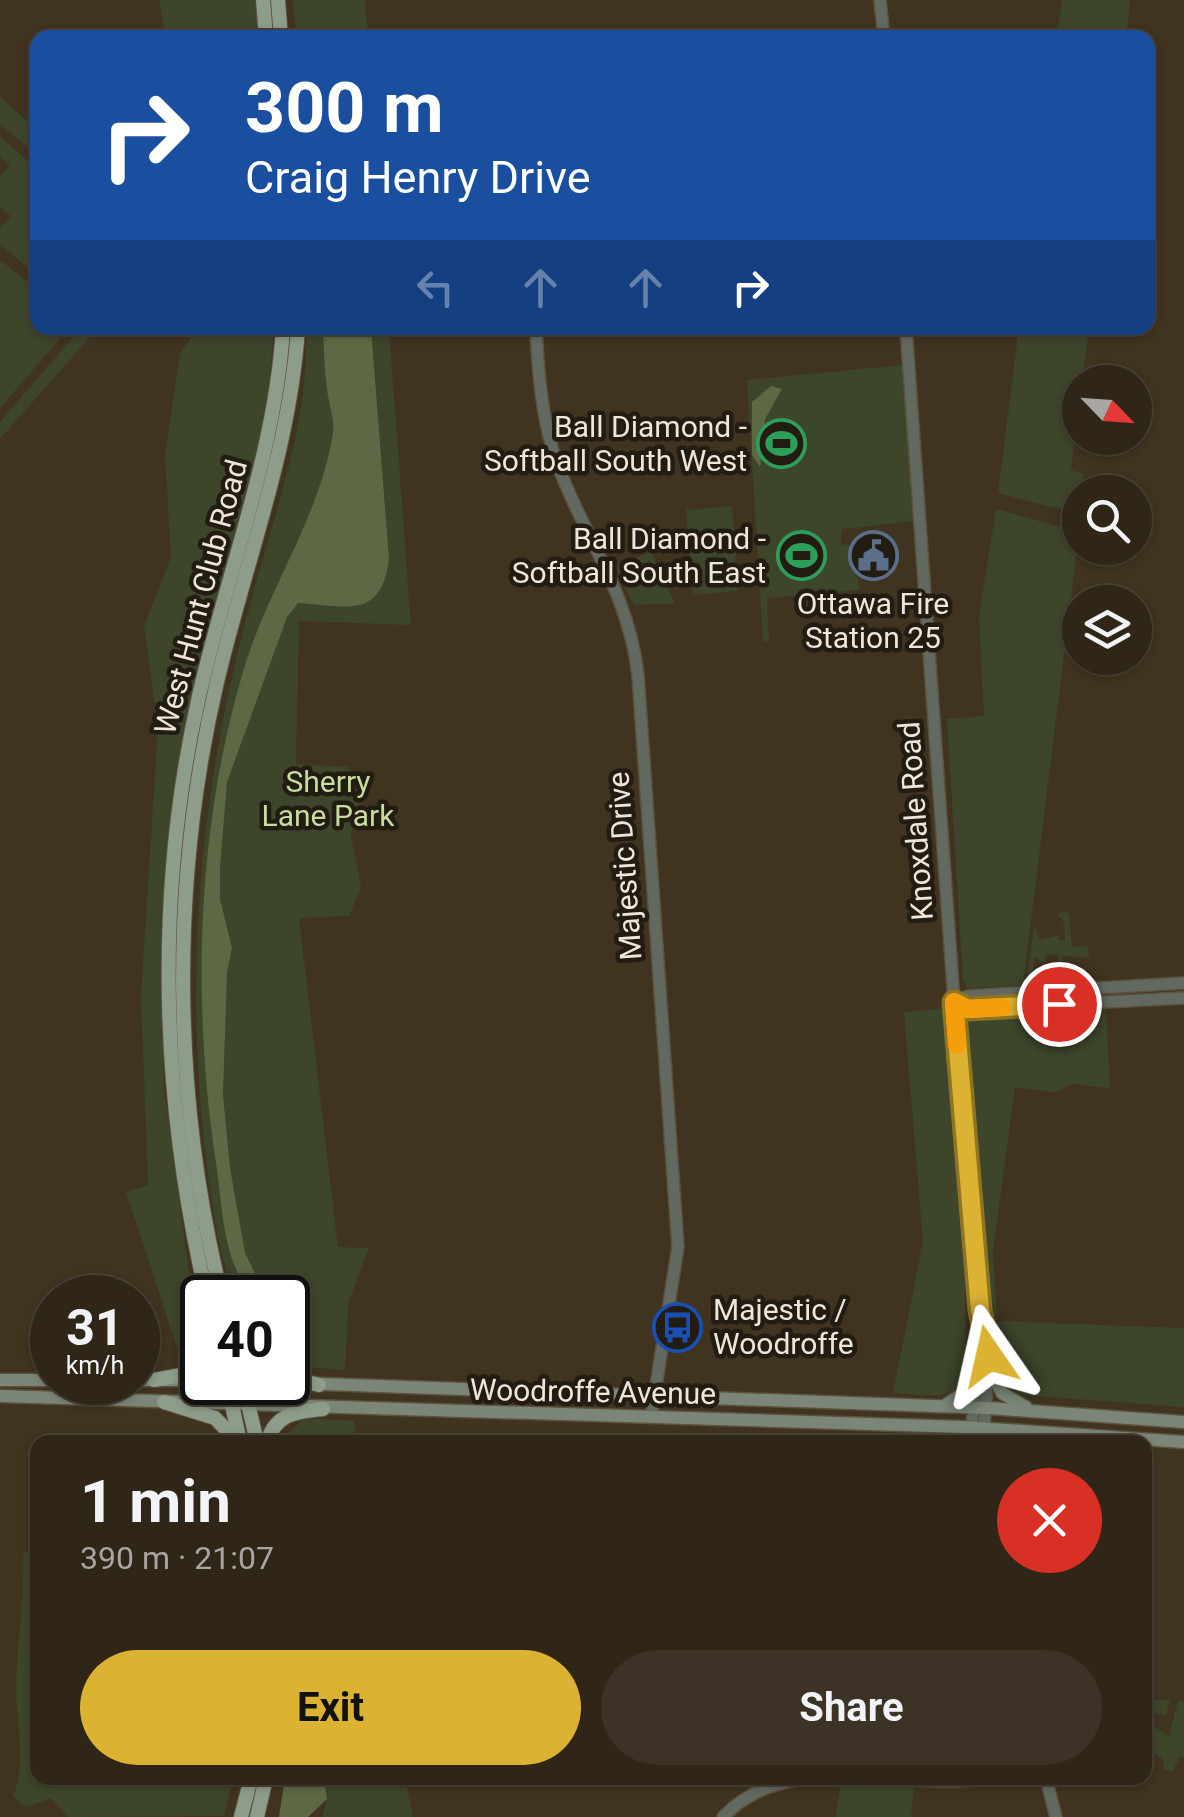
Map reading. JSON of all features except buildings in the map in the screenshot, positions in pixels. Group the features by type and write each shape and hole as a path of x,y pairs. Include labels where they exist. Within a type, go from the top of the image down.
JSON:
{"main road":[{"path":"263,0 265,30"},
{"path":"278,0 280,30"},
{"name":"West Hunt Club Road","path":"203,1275 188,1205 174,1097 169,992 172,874 196,711 269,445 283,335"},
{"name":"West Hunt Club Road","path":"217,1275 198,1180 184,1045 188,856 217,682 280,457 297,335"},
{"path":"942,1406 965,1392 984,1367 1002,1394 1032,1411"},
{"path":"0,1380 30,1380"},
{"path":"310,1383 319,1385"},
{"name":"Woodroffe Avenue","path":"310,1384 942,1406 1184,1422"},
{"path":"551,1414 552,1394"},
{"name":"Woodroffe Avenue","path":"0,1396 323,1409 651,1416 1025,1435"},
{"path":"164,1402 215,1418 232,1435"},
{"path":"232,1406 238,1435"},
{"path":"248,1406 254,1435"},
{"path":"271,1435 278,1421 290,1412 323,1409"},
{"name":"Woodroffe Avenue","path":"1152,1441 1184,1442"},
{"path":"241,1817 249,1785"},
{"path":"256,1817 264,1785"}],"street":[{"path":"880,0 883,30"},
{"name":"Majestic Drive","path":"537,335 545,420 554,455 624,605 638,675 678,1247 651,1416"},
{"name":"Knoxdale Road","path":"906,335 984,1367 980,1433"},
{"path":"954,1002 968,996 1184,984"},
{"path":"954,1002 968,1009 1184,998"},
{"path":"722,1817 761,1789 776,1785"},
{"path":"1048,1785 1056,1817"}],"green space":[{"path":"159,0 256,0 258,30 165,30"},
{"path":"293,0 365,0 367,30 295,30"},
{"path":"1062,0 1130,0 1127,30 1058,30"},
{"path":"0,97 30,124 30,150 0,124"},
{"path":"0,136 30,163 30,270 0,244 0,227 12,217 0,207 0,177 10,165 0,156"},
{"path":"0,260 30,284 30,335 63,335 0,408"},
{"path":"75,335 92,335 0,439 0,422"},
{"path":"193,335 273,335 267,414 181,751 161,918 164,1089 190,1275 180,1275 178,1350 160,1295 160,1275 153,1275 126,1192 148,1185 141,996 158,728 144,626 171,557 165,454 180,353"},
{"name":"Sherry Lane Park","path":"306,335 390,335 411,625 299,621 296,764 348,767 363,792 351,835 361,887 349,916 299,918 338,1247 369,1248 348,1304 345,1370 310,1368 310,1275 228,1275 204,1142 196,1009 201,877 218,746 302,401"},
{"path":"323,335 372,335 389,559 385,579 370,601 347,606 298,603 287,617 227,782 220,899 232,948 227,972 223,1095 230,1168 245,1253 256,1275 239,1275 223,1221 204,1042 203,913 208,848 230,721 247,659 307,520 327,463 333,433"},
{"path":"1018,335 1088,335 1084,365 1062,365 1062,455 1073,455 1071,470 1084,474 1062,475 1062,510 998,493"},
{"path":"903,365 913,521 842,529 841,544 855,546 859,590 767,598 769,641 763,642 747,380"},
{"path":"771,386 782,389 765,419 760,467 752,455 752,402"},
{"path":"732,506 738,591 693,595 686,510"},
{"path":"996,509 1062,527 1062,565 1075,565 1073,585 1062,585 1062,672 1023,985 967,988 963,980 947,719 984,716 979,615"},
{"path":"651,551 675,604 634,605 615,567"},
{"path":"1069,912 1072,947 1088,946 1089,958 1063,956 1063,973 1070,978 1055,979 1059,971 1058,954 1046,955 1045,962 1034,957 1033,975 1041,980 1027,980 1034,924 1040,940 1059,935 1059,940 1065,940 1064,923 1057,913"},
{"path":"946,1008 965,1242 966,1375 961,1384 945,1394 893,1393 923,1242 904,1012"},
{"path":"1106,1010 1110,1088 1072,1084 1055,1092 1015,1087 993,1252 997,1321 1184,1328 1184,1407 1022,1395 1003,1382 997,1370 984,1271 964,1024 975,1016"},
{"path":"304,1418 354,1421 356,1435 287,1435"},
{"path":"30,1549 30,1785 231,1785 224,1816 69,1817 51,1798 26,1807 13,1796 20,1756 16,1687 23,1554"},
{"path":"1170,1700 1166,1716 1155,1713 1152,1725 1153,1714 1152,1701"},
{"path":"1178,1701 1184,1701 1184,1758 1180,1757 1172,1772 1164,1769 1163,1760 1152,1751 1152,1725 1169,1736"},
{"path":"284,1785 325,1785 327,1799 308,1817 279,1817"},
{"path":"325,1785 406,1785 413,1817 322,1817 327,1799"},
{"path":"840,1785 914,1785 911,1817 836,1817"}],"slow traffic":[{"path":"957,1045 954,1002 968,1009 1002,1007"}],"place":[{"name":"Ball Diamond - Softball South West","path":"782,444"},
{"name":"Ottawa Fire Station 25","path":"873,555"},
{"name":"Ball Diamond - Softball South East","path":"801,556"},
{"name":"Majestic / Woodroffe","path":"678,1327"}],"route":[{"path":"989,1356 980,1310 954,1002 968,1009 1059,1004"}]}
